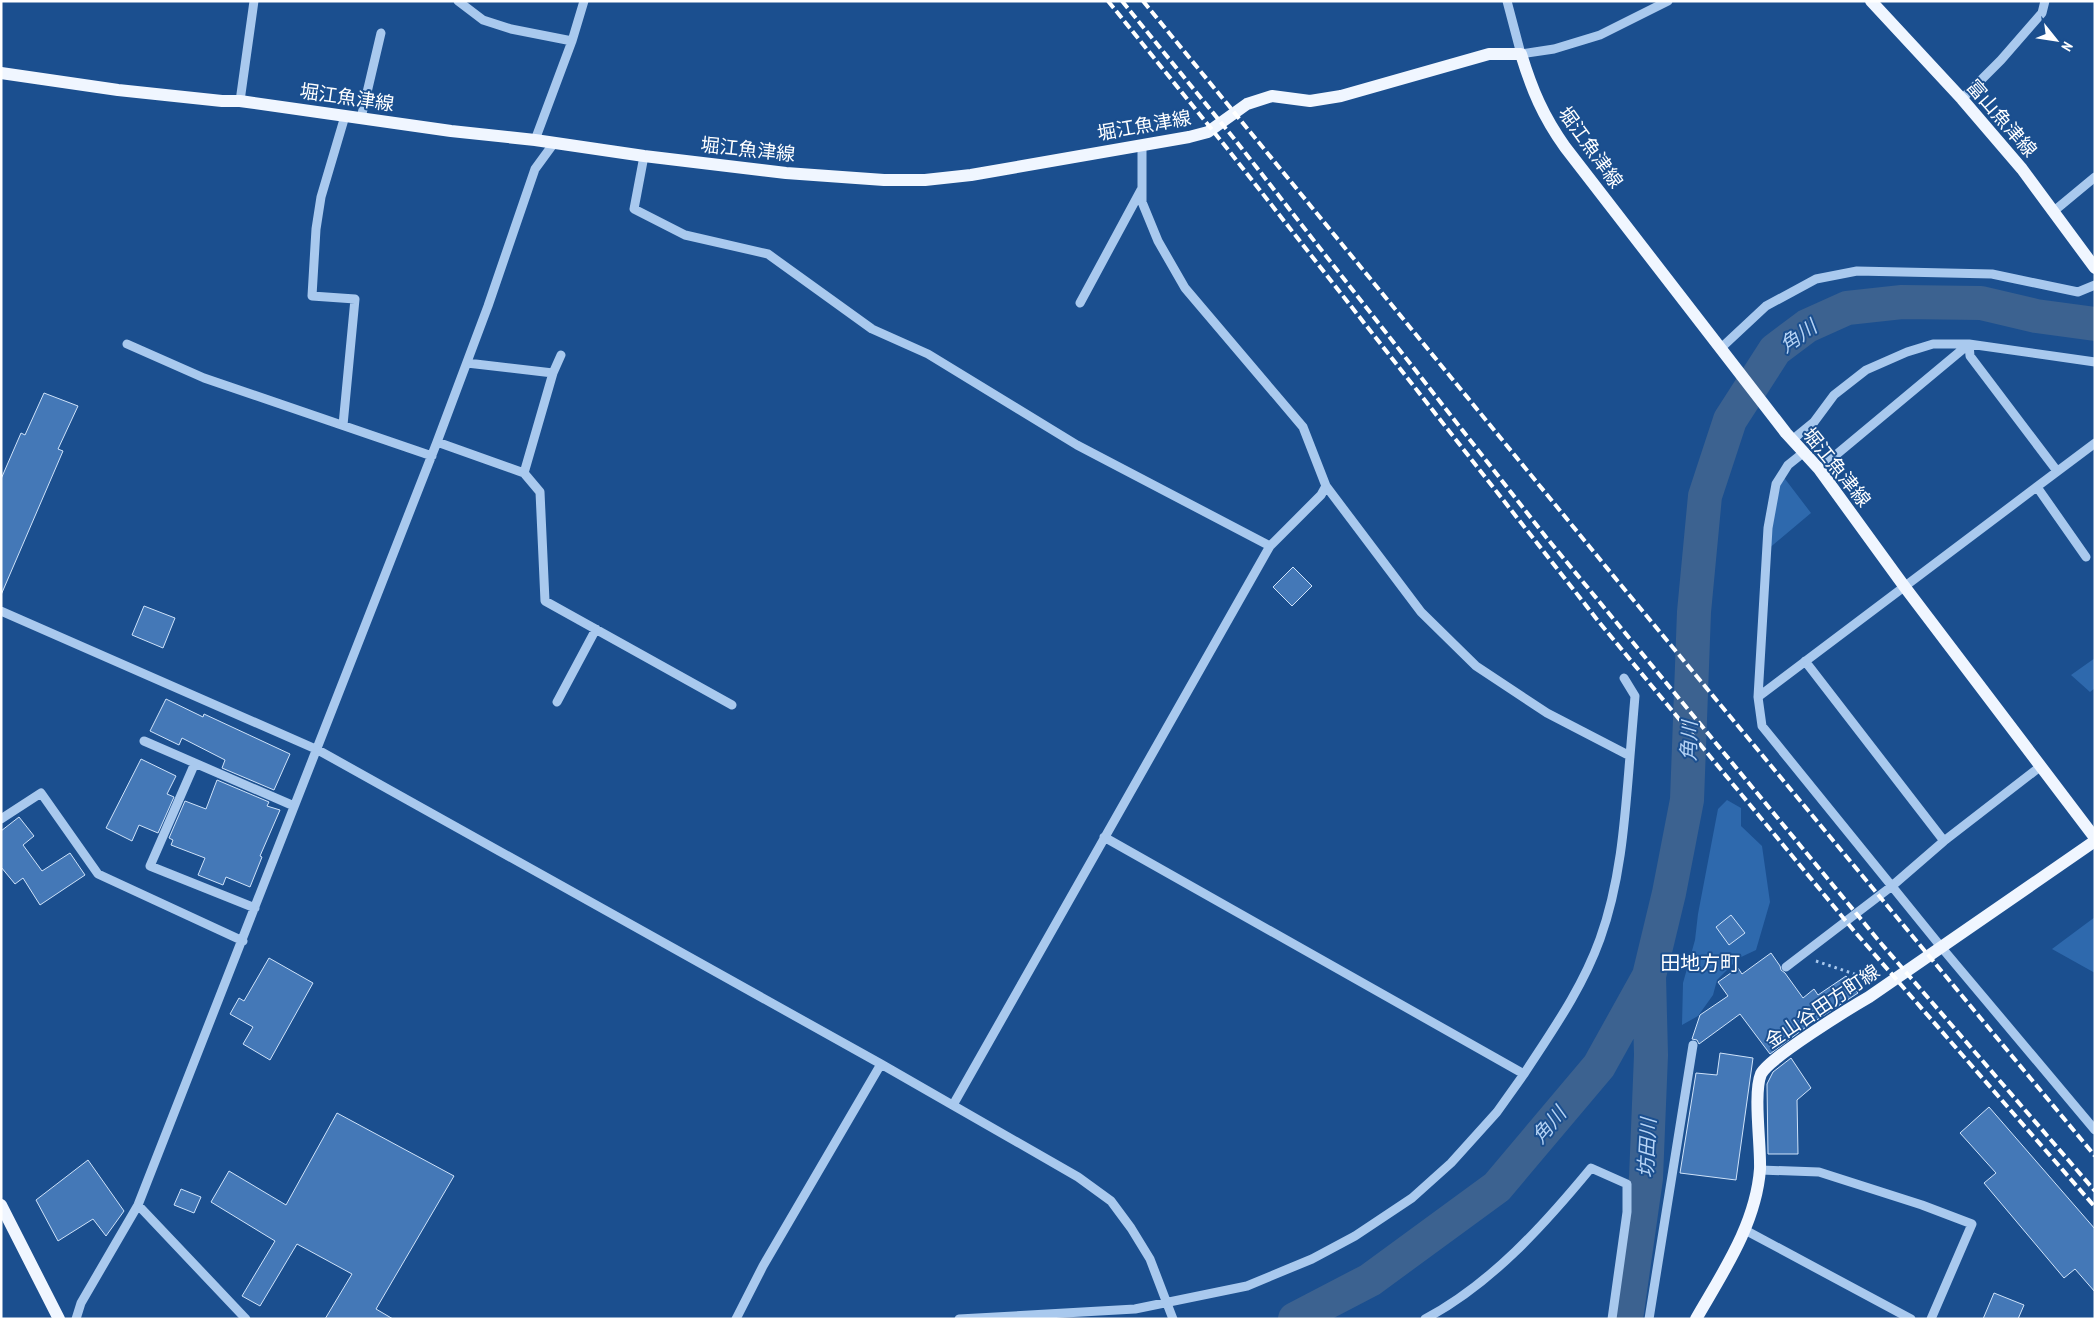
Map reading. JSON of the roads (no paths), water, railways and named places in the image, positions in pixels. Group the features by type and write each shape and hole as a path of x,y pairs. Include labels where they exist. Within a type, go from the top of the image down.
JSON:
{"main road":[{"name":"富山魚津線","path":"1871,1 1962,99 2022,169 2095,268"},
{"name":"堀江魚津線","path":"1,72 118,90 222,101 240,101 451,131 535,140 644,156 786,173 884,180 925,180 1142,145 1208,132 1247,104 1272,96 1310,101 1333,97 1489,54 1521,54 1528,77 1546,119 1564,147 1789,437 1819,469 1904,586 2095,839"},
{"name":"金山谷田方町線","path":"1696,1319 1737,1248 1745,1230 1754,1200 1760,1170 1758,1089 1761,1073 1772,1062 1840,1013 1942,948 2095,839"},
{"path":"1,1205 60,1319"}],"street":[{"path":"240,101 254,1"},
{"path":"458,1 483,20 511,29 572,41"},
{"path":"535,140 572,41 584,1"},
{"path":"1507,1 1521,54 1554,49 1600,35 1668,1"},
{"path":"1962,99 2001,60 2042,13 2045,1"},
{"path":"361,118 381,33"},
{"path":"343,425 355,299 312,296 316,229 321,197 345,116"},
{"path":"76,1319 81,1303 138,1205 243,941 294,806 318,750 342,681 432,456 467,363 535,168 554,143"},
{"path":"1142,145 1142,202 1158,242 1185,288 1303,427 1326,486 1421,612 1476,666 1547,713 1630,756"},
{"path":"644,156 634,209 685,235 768,254 872,329 928,354 1077,445 1270,546"},
{"path":"2054,211 2095,177"},
{"path":"1080,303 1142,188"},
{"path":"1721,348 1766,306 1816,279 1857,271 1992,274 2078,292 2095,285"},
{"path":"127,344 204,378 432,456"},
{"path":"1789,437 1814,422 1834,395 1866,370 1907,352 1933,344 1968,344 2095,362"},
{"path":"1819,469 1968,344"},
{"path":"1968,344 1970,356 2057,471"},
{"path":"524,473 553,373 561,355"},
{"path":"467,363 553,373"},
{"path":"437,442 524,473 540,492 545,600 732,705"},
{"path":"1758,697 2095,443"},
{"path":"1803,453 1788,465 1776,484 1768,528 1758,697 1762,726 1942,948 2095,1130"},
{"path":"953,1105 1270,546 1321,495 1326,486"},
{"path":"2037,486 2086,557"},
{"path":"1,611 318,750 953,1105 1078,1177 1111,1202 1131,1228 1150,1259 1170,1311"},
{"path":"557,702 596,629"},
{"path":"1805,661 1944,841"},
{"path":"959,1319 1135,1309 1170,1311 1247,1286 1312,1259 1355,1236 1412,1198 1451,1163 1497,1112 1524,1074 1571,1003 1600,940 1619,870 1630,756 1635,696 1624,678"},
{"path":"144,741 294,806"},
{"path":"195,763 150,866 254,908"},
{"path":"1786,967 1892,886 1944,841 2040,766"},
{"path":"1,819 41,792 98,874 243,941"},
{"path":"1104,837 1524,1074"},
{"path":"1649,1319 1668,1191 1693,1045"},
{"path":"736,1319 763,1266 880,1064"},
{"path":"1425,1319 1482,1280 1544,1224 1591,1168 1627,1184 1627,1212 1612,1319"},
{"path":"1760,1170 1819,1172 1922,1204 1972,1224 1931,1319"},
{"path":"138,1205 246,1319"},
{"path":"1745,1230 1911,1319"}],"waterway":[{"name":"角川","path":"1295,1319 1370,1280 1497,1187 1599,1066 1649,976 1669,893 1687,800 1694,612 1705,496 1730,420 1775,350 1807,326 1847,308 1902,302 1981,303 2036,316 2095,324"},
{"name":"坊田川","path":"1626,1319 1646,1178 1651,1055 1649,976"}],"railway":[{"path":"1108,1 1226,147 1599,622 1855,932 2095,1207"},
{"path":"1122,1 1236,141 1546,537 1879,941 2095,1191"},
{"path":"1143,1 1616,579 2095,1156"}],"district":[{"name":"田地方町","path":"1700,963"}]}
